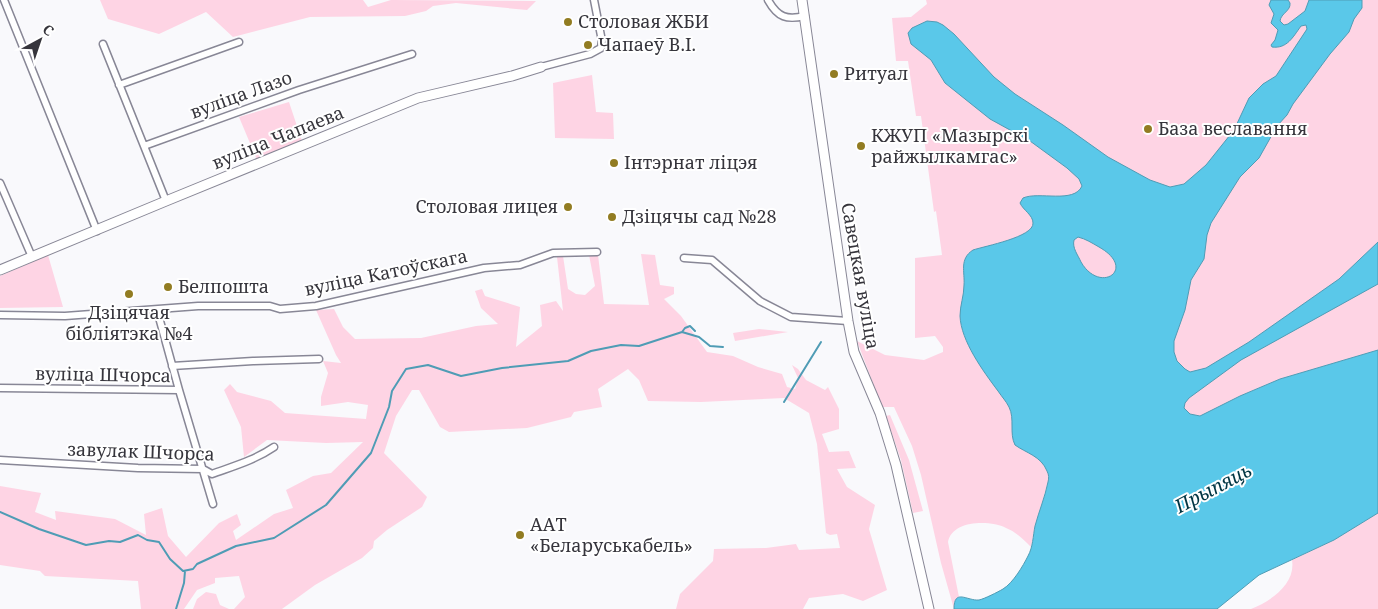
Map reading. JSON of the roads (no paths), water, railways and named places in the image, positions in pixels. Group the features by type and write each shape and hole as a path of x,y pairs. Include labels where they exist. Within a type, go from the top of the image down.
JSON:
{"street":[{"path":"4,0 97,231"},
{"path":"542,66 590,54 601,48 602,41 594,0"},
{"path":"768,0 780,15 791,19 805,16"},
{"name":"Савецкая вуліца","path":"802,0 854,352 880,413 896,466 930,609"},
{"path":"119,85 239,42"},
{"path":"103,44 166,201"},
{"name":"вуліца Лазо","path":"144,146 299,90 412,54"},
{"name":"вуліца Чапаева","path":"0,270 418,98 512,76 542,66"},
{"path":"0,183 32,256"},
{"name":"вуліца Катоўскага","path":"0,315 65,316 198,306 270,306 280,309 316,306 484,268 520,265 553,253 597,252"},
{"path":"684,258 712,260 760,301 791,317 848,321"},
{"path":"156,310 179,390"},
{"name":"вуліца Шчорса","path":"172,366 319,359"},
{"name":"вуліца Шчорса","path":"0,388 179,390 213,504"},
{"name":"завулак Шчорса","path":"0,460 138,468 203,469 212,474 263,455 274,446"}],"water":[{"name":"Прыпяць","path":"1271,0 1288,0 1290,6 1280,21 1284,25 1305,11 1309,0 1362,0 1362,8 1354,19 1349,32 1330,54 1287,115 1277,126 1259,158 1240,177 1211,223 1207,235 1204,259 1191,280 1185,310 1174,341 1174,352 1177,361 1190,372 1206,368 1249,342 1339,279 1378,242 1378,284 1241,360 1189,398 1184,408 1190,414 1200,416 1280,379 1378,350 1378,513 1334,540 1259,575 1217,609 954,609 956,599 959,597 979,600 1007,586 1017,574 1031,549 1035,526 1049,478 1041,462 1015,445 1012,436 1012,416 1009,407 980,365 964,335 960,316 964,289 964,262 973,250 1018,237 1031,228 1033,220 1020,203 1023,198 1030,196 1064,196 1078,191 1082,186 1079,179 1067,168 1030,141 990,119 945,83 931,60 911,44 908,33 912,28 927,21 943,25 954,34 994,77 1015,94 1108,157 1150,180 1170,187 1184,184 1206,165 1234,130 1249,98 1263,84 1276,76 1307,29 1306,25 1301,26 1286,44 1272,47 1271,45 1275,40 1278,30 1271,23 1274,14 1269,5","holes":["1078,237 1089,241 1110,255 1115,263 1115,270 1112,275 1105,278 1097,277 1089,272 1081,262 1074,246 1074,240"]}],"waterway":[{"path":"682,332 690,326 695,331"},
{"path":"0,512 39,529 86,545 109,541 120,542 138,535 147,540 159,542 170,559 183,571 193,569 197,564 236,546 274,538 326,505 371,453 389,407 392,391 406,369 428,365 461,376 502,368 568,361 591,351 621,345 639,346 682,332 699,337 710,346 723,347"},
{"path":"784,402 821,342"},
{"path":"176,609 184,583 185,571"}],"place":[{"name":"Столовая ЖБИ","path":"568,22"},
{"name":"Чапаеў В.І.","path":"588,45"},
{"name":"Ритуал","path":"834,74"},
{"name":"База веславання","path":"1148,129"},
{"name":"КЖУП «Мазырскі райжылкамгас»","path":"861,146"},
{"name":"Інтэрнат ліцэя","path":"614,163"},
{"name":"Столовая лицея","path":"568,207"},
{"name":"Дзіцячы сад №28","path":"612,217"},
{"name":"Белпошта","path":"168,287"},
{"name":"Дзіцячая бібліятэка №4","path":"129,294"},
{"name":"ААТ «Беларуськабель»","path":"520,535"}]}
